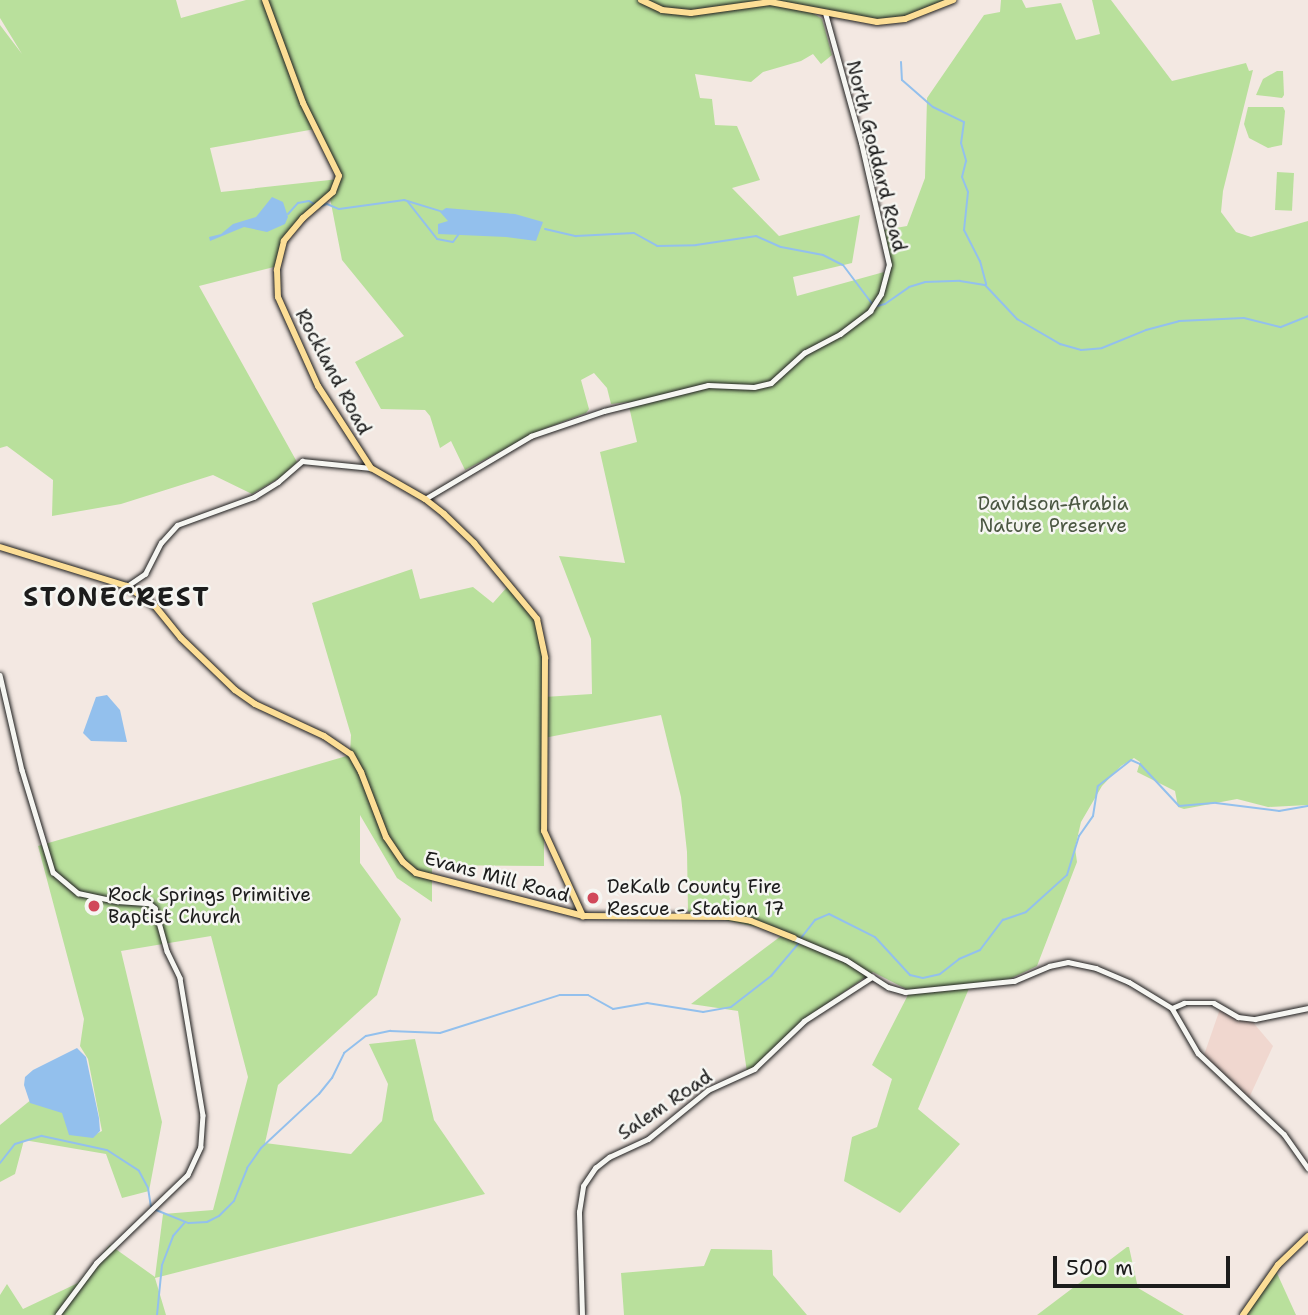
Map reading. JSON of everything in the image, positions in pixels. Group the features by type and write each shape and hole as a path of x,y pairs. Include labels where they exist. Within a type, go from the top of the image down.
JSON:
{"main road":[{"name":"Rockland Road","path":"265,0 303,103 339,176 332,192 303,218 284,241 278,264 278,298 318,386 370,468 425,499 465,533 537,619 545,658 544,831 583,916"},
{"path":"641,0 669,12 726,10 760,2 858,21 892,22 953,0"},
{"name":"Evans Mill Road","path":"0,547 127,586 155,606 181,638 235,690 255,704 324,736 351,754 361,772 386,837 408,867 426,878 583,916 731,917 751,921 794,938"},
{"path":"1243,1315 1278,1265 1308,1236"}],"street":[{"name":"North Goddard Road","path":"425,499 531,436 595,414 712,384 754,387 771,383 804,353 840,334 870,311 881,294 889,265 861,143 824,13"},
{"path":"127,586 145,574 161,542 178,524 254,497 278,482 302,461 370,468"},
{"path":"0,675 20,763 53,872 69,888 83,895 153,905 160,917 167,951 180,978 202,1105 204,1134 197,1158 188,1175 82,1279 58,1315"},
{"name":"Evans Mill Road","path":"794,938 846,960 899,991 915,992 1014,981 1049,966 1068,962 1096,968 1172,1007"},
{"name":"Salem Road","path":"582,1315 579,1212 583,1185 595,1168 609,1157 648,1139 708,1090 754,1069 804,1021 872,977"},
{"path":"1308,1007 1248,1019 1214,1003 1184,1003 1172,1007 1198,1052 1284,1133 1308,1168"}],"shaded area":[{"path":"1221,1006 1251,1020 1273,1046 1249,1098 1204,1055"}],"green space":[{"name":"Davidson-Arabia Nature Preserve","path":"0,0 176,0 181,18 246,0 953,0 924,13 882,21 815,9 813,13 822,19 832,55 821,64 813,54 801,61 763,72 751,82 695,74 700,98 712,99 715,125 737,126 760,180 732,188 779,236 860,215 852,263 793,277 797,296 884,272 884,276 888,275 891,264 884,230 907,226 925,178 927,98 984,15 1000,12 1001,0 1022,0 1026,8 1061,3 1076,40 1100,34 1092,0 1111,0 1172,81 1246,63 1249,71 1253,70 1223,191 1221,212 1236,232 1251,237 1308,221 1308,805 1268,807 1237,799 1184,809 1178,807 1175,791 1137,772 1140,762 1134,758 1121,766 1102,786 1081,822 1075,848 1077,862 1037,966 997,985 970,986 918,1109 960,1144 900,1213 844,1181 852,1137 877,1127 892,1079 872,1065 910,991 873,972 806,1018 776,1050 747,1072 738,1011 691,1004 785,933 688,912 687,852 681,797 661,715 544,738 544,866 432,865 432,902 397,878 360,815 360,863 401,919 377,995 278,1085 265,1143 351,1154 382,1121 388,1084 369,1044 415,1039 434,1120 485,1194 155,1278 166,1315 0,1315 0,1295 7,1284 23,1309 78,1283 110,1245 155,1277 163,1214 213,1210 248,1077 211,936 121,951 162,1122 149,1191 122,1198 106,1154 24,1140 15,1174 0,1182 0,1125 32,1099 58,1103 96,1134 102,1131 88,1059 80,1046 84,1019 38,846 350,755 351,735 312,603 412,569 420,599 473,587 493,603 508,586 528,603 537,617 543,637 544,697 592,694 591,639 559,556 625,563 600,452 637,442 628,402 611,404 607,388 594,373 581,380 589,409 586,413 541,430 465,470 451,441 440,448 430,416 425,410 381,409 355,362 404,336 342,260 329,193 283,238 274,267 199,286 297,462 281,477 252,494 213,475 121,504 52,516 53,480 7,446 0,448 0,25 22,54 0,18","holes":["315,129 339,179 221,192 210,148"]},
{"path":"1277,71 1283,71 1282,98 1256,95 1263,79"},
{"path":"1248,107 1283,107 1285,111 1282,145 1268,148 1249,138 1244,124"},
{"path":"1277,172 1294,173 1292,211 1275,210"},
{"path":"1127,1247 1138,1288 1184,1315 1037,1315"},
{"path":"711,1249 772,1250 773,1275 807,1315 624,1315 621,1273 704,1266"},
{"path":"1276,1271 1296,1315 1240,1315"}],"water":[{"path":"272,197 283,202 288,217 285,224 267,232 244,227 210,241 209,237 221,234 233,224 256,217"},
{"path":"446,208 515,214 543,222 536,241 438,234 438,224 448,221 440,212"},
{"path":"107,695 120,710 127,742 91,741 83,733 96,697"},
{"path":"77,1048 86,1057 99,1118 100,1131 93,1138 69,1135 62,1113 30,1103 24,1085 25,1077 33,1070"}],"waterway":[{"path":"901,62 902,80 933,107 964,122 961,143 966,161 962,177 968,192 964,230 980,261 986,284"},
{"path":"321,206 327,204 339,209 404,200 441,211"},
{"path":"288,214 298,203 309,201 314,204"},
{"path":"408,202 437,239 453,242 458,235"},
{"path":"545,229 576,236 634,233 657,246 696,245 756,236 781,247 823,255 843,265 873,305"},
{"path":"877,306 885,304 909,287 925,282 960,281 985,285 1017,319 1060,344 1081,350 1102,348 1146,330 1179,321 1244,318 1281,327 1308,316"},
{"path":"801,938 815,920 829,914 875,937 910,975 923,978 940,974 959,959 980,950 1003,920 1026,912 1067,875 1079,836 1093,816 1098,786 1131,760 1140,764 1179,806 1216,803 1279,811 1308,806"},
{"path":"0,1163 15,1144 42,1136 107,1150 139,1171 148,1188 151,1206 156,1210 189,1223 207,1222 219,1216 234,1201 247,1168 261,1148 319,1094 332,1078 344,1053 366,1036 390,1031 440,1033 560,995 588,995 613,1009 647,1003 703,1012 731,1007 771,976 799,943"},
{"path":"157,1315 162,1265 173,1236 185,1222"}],"place":[{"name":"DeKalb County Fire Rescue - Station 17","path":"593,898"},
{"name":"Rock Springs Primitive Baptist Church","path":"94,906"}],"district":[{"name":"STONECREST","path":"117,597"}]}
